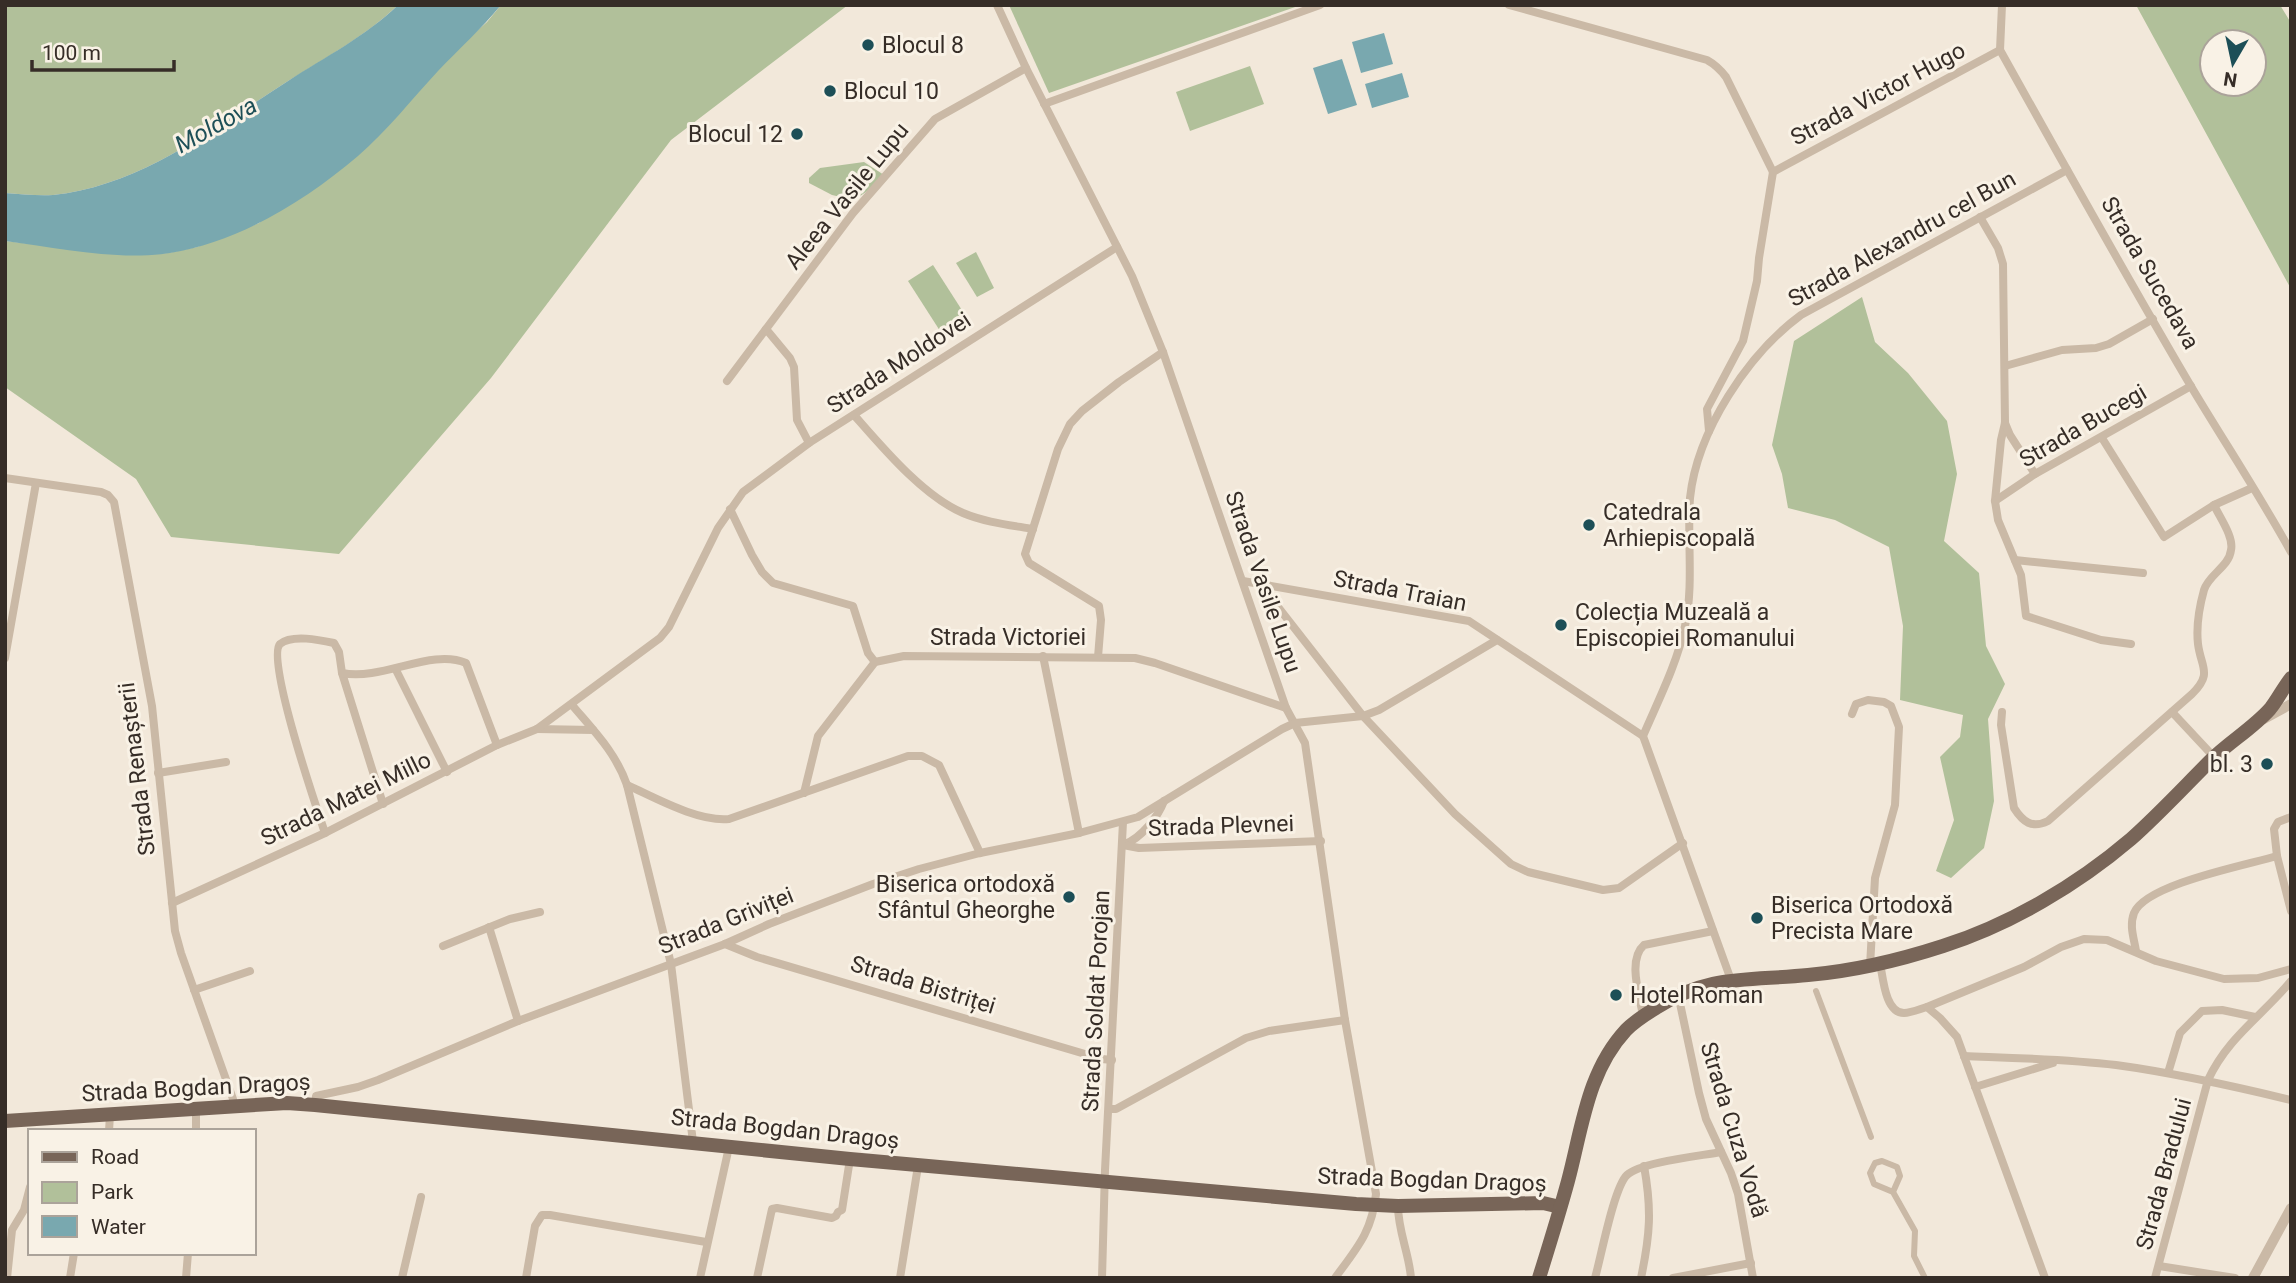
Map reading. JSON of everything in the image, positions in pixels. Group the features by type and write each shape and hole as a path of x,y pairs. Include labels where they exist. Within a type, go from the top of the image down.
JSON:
{"main road":[{"path":"1539,1278 1586,1105 1600,1068 1627,1030 1643,1016 1678,994 1705,984 1810,975 1875,965 1974,935 2028,909 2063,889 2131,839 2214,757 2272,707 2291,678"},
{"path":"2272,707 2291,694"},
{"name":"Strada Bogdan Dragoș","path":"5,1121 41,1125 110,1115 287,1103 850,1160 1375,1205 1543,1203 1560,1207"}],"street":[{"name":"Strada Vasile Lupu","path":"997,5 1117,247 1163,352 1286,708 1305,743 1346,1020 1376,1194 1375,1205"},
{"path":"1044,104 1320,5"},
{"name":"Strada Victor Hugo","path":"1509,5 1707,60 1720,68 1773,172 1757,281 1743,341 1707,409 1709,432"},
{"path":"2000,50 2002,5"},
{"name":"Strada Victor Hugo","path":"1773,172 2000,50"},
{"name":"Strada Sucedava","path":"2000,50 2191,386 2252,488 2265,504 2291,552"},
{"name":"Aleea Vasile Lupu","path":"727,381 853,213 935,119 1026,68"},
{"name":"Strada Alexandru cel Bun","path":"1643,736 1686,624 1690,499 1697,462 1709,432 1750,366 1801,314 2067,170"},
{"path":"1980,217 1998,248 2003,264 2006,423 2001,440 1995,501 1998,520 2021,575 2026,616 2101,640 2131,644"},
{"name":"Strada Moldovei","path":"718,528 743,492 809,443 1117,247"},
{"path":"2005,366 2062,350 2096,348 2109,344 2153,319"},
{"path":"766,329 790,358 794,367 797,420 809,443"},
{"path":"1098,657 1101,620 1099,606 1029,563 1026,554 1058,449 1070,425 1082,411 1163,352"},
{"name":"Strada Bucegi","path":"1995,501 2035,474 2191,386"},
{"path":"854,415 909,475 951,507 977,518 1033,529"},
{"path":"2006,423 2010,435 2035,474"},
{"path":"2102,438 2164,537 2214,505 2252,488"},
{"name":"Strada Renașterii","path":"5,478 100,492 108,495 114,502 152,706 172,903 181,953 233,1099 233,1107"},
{"path":"5,658 36,483"},
{"path":"2002,712 2001,725 2014,808 2021,819 2031,825 2040,825 2048,821 2192,694 2204,678 2205,669 2198,646 2198,619 2205,586 2226,562 2232,547 2214,505"},
{"path":"730,509 752,555 772,583 853,606 868,653 875,662 818,736 804,793"},
{"name":"Strada Matei Millo","path":"172,903 325,833 497,745 537,729 572,705 660,638 669,628 718,528"},
{"path":"2015,560 2143,573"},
{"name":"Strada Traian","path":"1243,581 1468,621 1643,736"},
{"path":"1260,584 1363,716 1455,814 1511,864 1528,872 1603,890 1619,888 1683,843"},
{"path":"325,833 288,713 277,648 282,643 295,639 334,643 339,652 342,673 383,804"},
{"name":"Strada Griviței","path":"315,1105 316,1096 378,1080 518,1021 725,944 873,884 980,853 1079,833 1138,817 1282,729 1295,723 1363,716 1379,710 1497,639"},
{"name":"Strada Victoriei","path":"875,662 904,656 1135,658 1286,708"},
{"path":"1043,656 1079,833"},
{"path":"342,673 396,670 445,658 467,663 497,745"},
{"path":"396,670 447,772"},
{"path":"1852,715 1856,704 1868,700 1884,702 1891,706 1899,727 1895,805 1875,878 1875,965 1894,1008 1905,1013 1927,1007 2084,939 2108,940 2157,961 2224,979 2258,978 2291,969"},
{"path":"2255,723 2291,704"},
{"path":"572,705 615,758 626,785 671,964 693,1142"},
{"path":"2172,712 2214,757"},
{"name":"Strada Matei Millo","path":"537,729 593,730"},
{"path":"1643,736 1731,980"},
{"path":"626,785 698,815 719,820 739,817 908,756 922,756 939,765 980,853"},
{"path":"158,773 226,762"},
{"name":"Strada Griviței","path":"1123,845 1134,841 1161,810 1164,801"},
{"path":"2291,817 2278,822 2274,829 2277,856 2291,911"},
{"name":"Strada Soldat Porojan","path":"1102,1278 1123,822"},
{"name":"Strada Plevnei","path":"1123,845 1139,849 1321,841"},
{"path":"2136,951 2131,928 2134,912 2145,900 2179,883 2277,856"},
{"path":"443,946 510,919 540,912"},
{"path":"489,927 518,1021"},
{"path":"1643,1016 1637,976 1636,957 1639,950 1644,945 1713,931"},
{"name":"Strada Bistriței","path":"725,944 757,957 1112,1060"},
{"path":"194,990 250,971"},
{"name":"Strada Bradului","path":"2155,1278 2208,1080 2229,1045 2291,981"},
{"path":"1816,991 1871,1138"},
{"name":"Strada Cuza Vodă","path":"1678,994 1706,1119 1738,1194 1753,1278"},
{"path":"1927,1007 1957,1037 2045,1278"},
{"path":"2168,1073 2180,1033 2202,1011 2222,1010 2255,1017"},
{"path":"1110,1109 1116,1109 1246,1038 1269,1031 1346,1020"},
{"path":"1964,1056 2066,1060 2168,1073 2291,1100"},
{"path":"1975,1087 2066,1060"},
{"path":"196,1109 196,1129"},
{"path":"109,1129 110,1115"},
{"path":"700,1278 729,1147"},
{"path":"1595,1278 1622,1181 1629,1173 1644,1166 1721,1152"},
{"path":"757,1278 772,1209 832,1218 836,1216 842,1210 850,1160"},
{"path":"1893,1192 1900,1176 1897,1167 1882,1161 1874,1163 1870,1173 1874,1184 1893,1192 1915,1231 1914,1256 1925,1278"},
{"path":"900,1278 918,1166"},
{"path":"1641,1278 1649,1242 1651,1216 1644,1166"},
{"path":"7,1278 12,1230 24,1210 28,1195"},
{"path":"402,1278 421,1197"},
{"path":"1335,1278 1367,1233 1375,1205"},
{"path":"1398,1206 1411,1278"},
{"path":"2253,1278 2291,1209"},
{"path":"526,1278 536,1226 542,1215 706,1242"},
{"path":"71,1278 74,1255"},
{"path":"186,1278 188,1255"},
{"path":"1673,1278 1751,1263"},
{"path":"2159,1266 2235,1278"}],"green space":[{"path":"5,5 398,5 373,27 345,46 176,152 116,180 85,189 41,195 5,193"},
{"path":"501,5 848,5 671,140 491,378 339,554 171,537 136,479 5,387 5,241 126,255 168,253 197,247 259,223 487,22"},
{"path":"1009,5 1301,5 1049,93"},
{"path":"2136,5 2280,5 2291,23 2291,289"},
{"path":"1250,66 1264,104 1190,131 1176,92"},
{"path":"864,162 884,175 872,188 854,200 832,195 809,183 809,178 820,168"},
{"path":"976,252 994,288 977,297 956,263"},
{"path":"933,265 967,318 942,334 908,281"},
{"path":"1862,297 1875,342 1908,373 1947,421 1957,474 1944,541 1979,573 1986,646 2005,684 1988,719 1994,801 1984,848 1951,878 1936,871 1954,820 1940,757 1960,737 1963,715 1900,700 1903,626 1889,547 1835,520 1788,508 1782,474 1772,445 1794,341"}],"water":[{"path":"398,5 501,5 369,146 338,173 293,204 221,240 170,253 108,255 5,241 5,193 53,195 116,180 147,167 205,135 345,46 373,27"},
{"path":"1384,33 1393,64 1361,73 1352,42"},
{"path":"1342,59 1357,105 1328,114 1313,68"},
{"path":"1402,73 1409,97 1372,108 1365,84"}],"place":[{"name":"Blocul 8","path":"868,45"},
{"name":"Blocul 10","path":"830,91"},
{"name":"Blocul 12","path":"797,134"},
{"name":"Catedrala Arhiepiscopală","path":"1589,525"},
{"name":"Colecția Muzeală a Episcopiei Romanului","path":"1561,625"},
{"name":"bl. 3","path":"2267,764"},
{"name":"Biserica ortodoxă Sfântul Gheorghe","path":"1069,897"},
{"name":"Biserica Ortodoxă Precista Mare","path":"1757,918"},
{"name":"Hotel Roman","path":"1616,995"}],"water label":[{"name":"Moldova","path":"216,125"}]}
